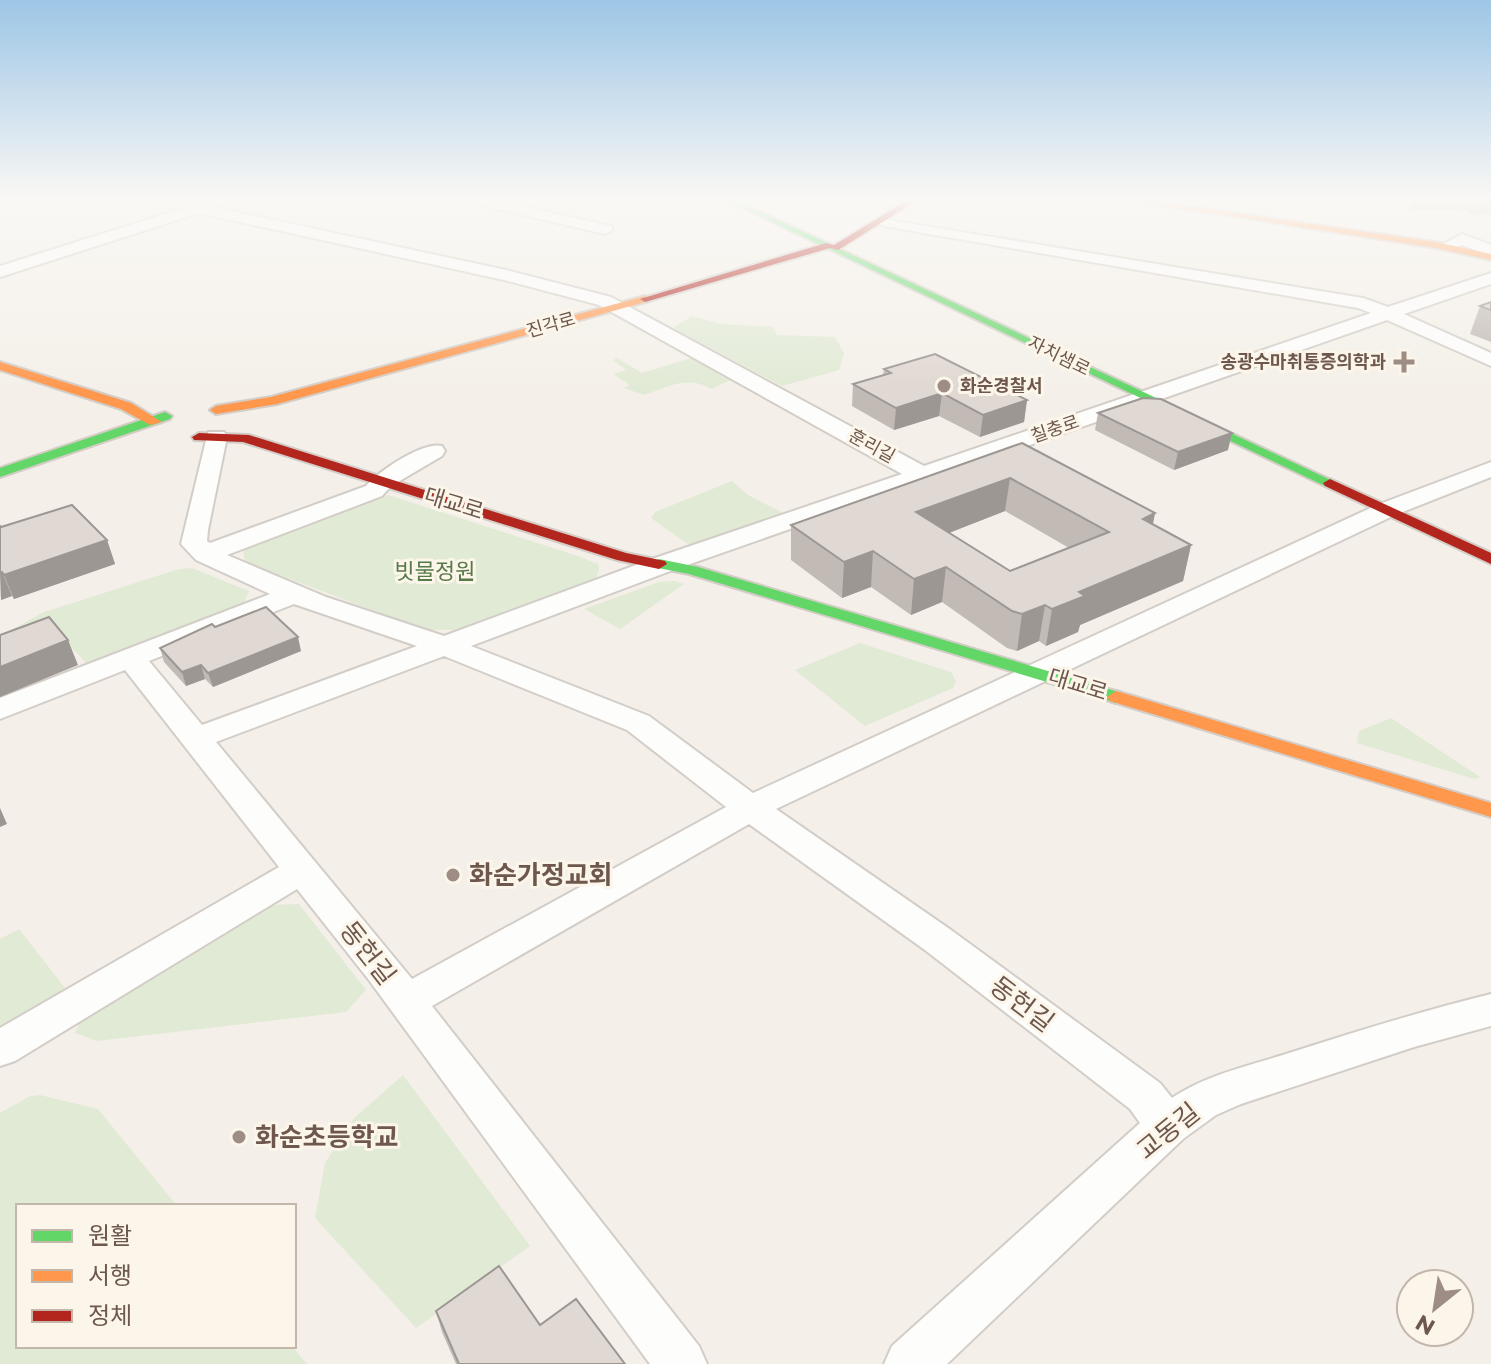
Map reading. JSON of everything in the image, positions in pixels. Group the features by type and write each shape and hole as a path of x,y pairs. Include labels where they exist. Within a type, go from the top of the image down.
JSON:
{"street":[{"path":"0,272 22,265"},
{"name":"훈리길","path":"459,265 573,291 619,307 922,475"},
{"name":"진각로","path":"187,423 267,405 619,307 758,265"},
{"name":"자치샘로","path":"869,265 1145,398 1491,559"},
{"path":"1164,265 1363,303 1491,360"},
{"name":"칠충로","path":"664,564 1491,278"},
{"path":"0,366 187,423"},
{"path":"246,439 249,424 267,405"},
{"path":"126,406 187,423"},
{"path":"106,435 126,406"},
{"path":"0,473 106,435 187,423"},
{"path":"187,423 194,544 205,554 374,491 383,481 434,451"},
{"name":"대교로","path":"187,423 623,557 664,564 1041,673 1491,810"},
{"path":"750,808 1386,510 1491,469"},
{"name":"동헌길","path":"205,554 294,594 442,645 638,723 750,808 938,940 1145,1096 1168,1125"},
{"path":"197,738 664,564"},
{"path":"0,709 294,594"},
{"name":"동헌길","path":"131,658 406,1002 750,808"},
{"path":"0,1049 301,870"},
{"path":"406,1002 681,1364"},
{"name":"교동길","path":"910,1364 1168,1125 1201,1102 1229,1090 1414,1030 1491,1010"}],"green space":[{"path":"692,316 721,324 773,327 777,335 835,337 844,353 839,370 782,386 673,328"},
{"path":"694,357 733,379 711,389 686,383 644,395 624,388 630,385 613,374 626,370 613,360 617,358 642,373"},
{"path":"732,481 748,495 787,515 692,547 651,518 655,512"},
{"name":"빗물정원","path":"388,495 598,564 596,579 455,630 425,630 245,562 243,552 253,543"},
{"path":"192,568 249,591 243,604 87,664 61,636 0,636 44,612 179,569"},
{"path":"659,582 684,584 620,629 584,609"},
{"path":"860,643 951,672 956,681 953,688 865,726 795,670"},
{"path":"1391,718 1480,777 1474,779 1357,743 1359,731"},
{"path":"299,904 366,990 346,1012 97,1041 75,1033 81,1020 272,905"},
{"path":"19,929 69,993 0,1032 0,939"},
{"path":"403,1075 530,1246 416,1328 315,1218 325,1163 354,1118"},
{"path":"40,1095 98,1109 175,1204 16,1204 16,1348 294,1348 307,1364 0,1364 0,1113 30,1096"}],"building":[{"path":"1491,302 1491,310 1480,306"},
{"path":"935,354 1027,400 983,415 942,393 896,408 853,384 891,373 884,369"},
{"path":"1143,398 1161,399 1232,433 1178,452 1098,413"},
{"path":"1022,443 1155,513 1143,519 1191,545 1079,592 1085,596 1052,609 1045,605 1022,614 1012,611 946,567 914,579 873,551 844,562 791,525","holes":["1010,478 1109,532 1010,571 916,512"]},
{"path":"72,505 107,540 4,575 0,573 0,526"},
{"path":"266,607 298,637 208,673 201,665 182,672 160,648 212,624 215,627"},
{"path":"49,617 68,640 0,667 0,635"},
{"path":"499,1266 540,1325 576,1299 625,1364 459,1364 436,1311"}],"traffic: fast":[{"path":"867,265 1330,483"},
{"path":"0,473 165,416"},
{"path":"659,564 692,570 1116,697"}],"traffic: slow":[{"path":"216,410 272,401 645,299"},
{"path":"0,366 126,406 155,422"},
{"path":"1116,697 1491,810"}],"traffic: jam":[{"path":"645,299 762,265"},
{"path":"199,437 244,438 623,557 659,564"},
{"path":"1330,483 1491,559"}],"place":[{"name":"송광수마취통증의학과","path":"1404,362"},
{"name":"화순경찰서","path":"944,386"},
{"name":"화순가정교회","path":"453,875"},
{"name":"화순초등학교","path":"239,1137"}]}
